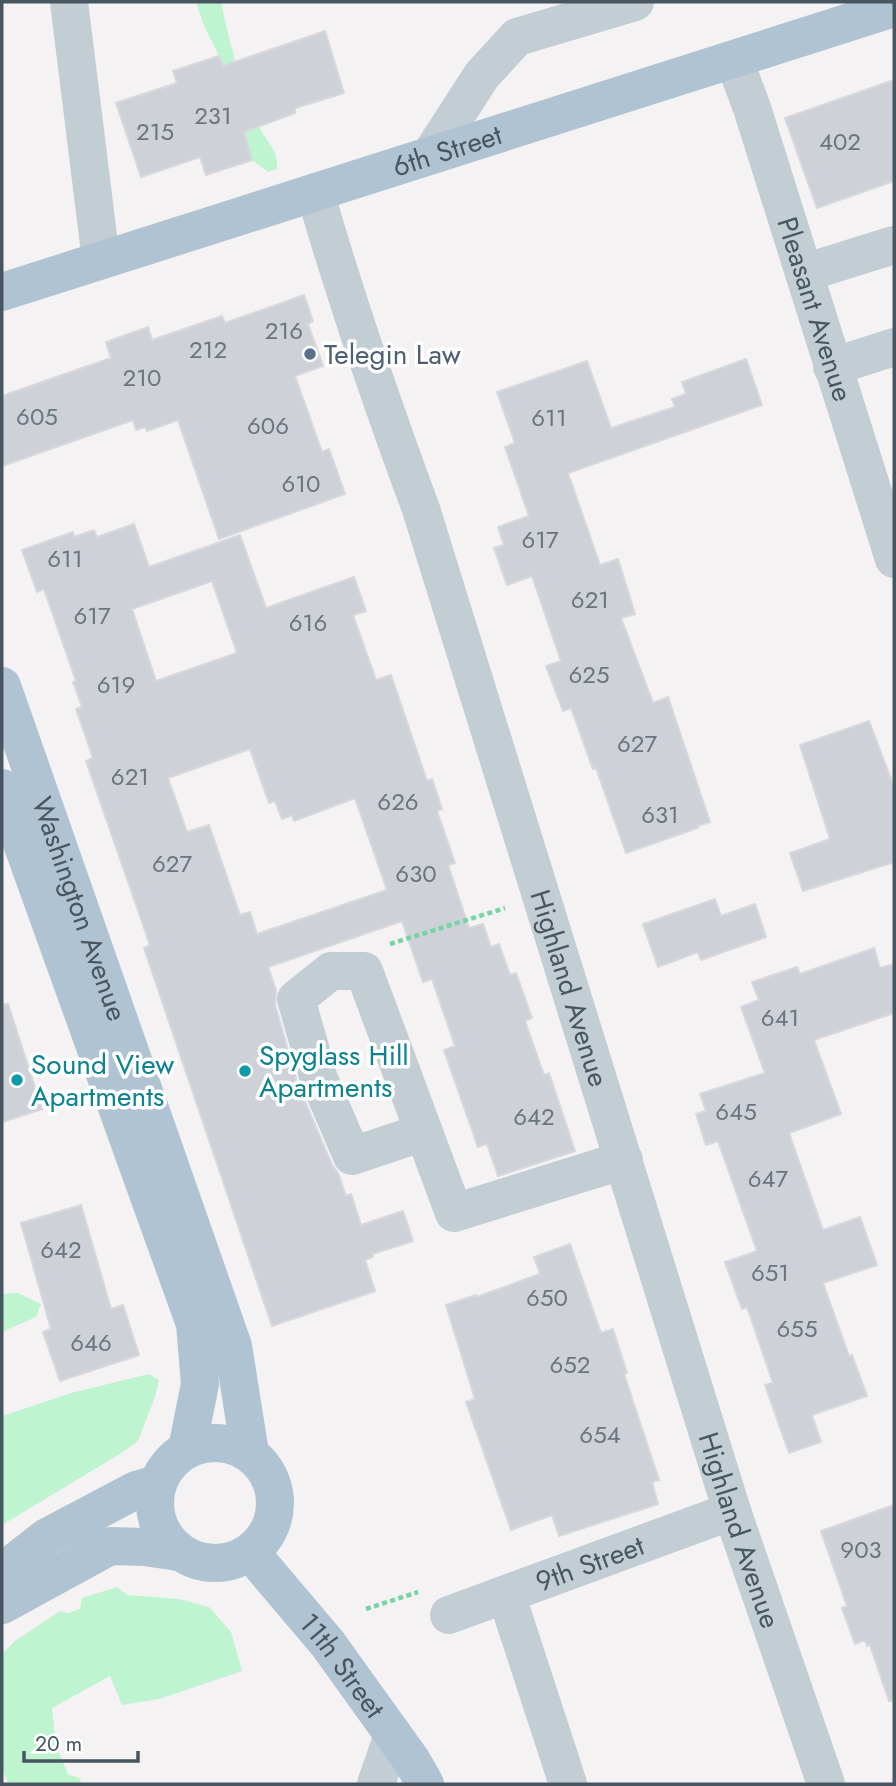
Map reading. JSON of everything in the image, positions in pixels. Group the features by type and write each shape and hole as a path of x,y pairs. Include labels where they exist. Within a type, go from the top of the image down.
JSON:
{"main road":[{"name":"6th Street","path":"2,292 894,8"},
{"name":"Washington Avenue","path":"2,686 233,1346 250,1453"},
{"name":"Washington Avenue","path":"2,788 195,1324 200,1384 187,1449"},
{"path":"2,1605 110,1546 178,1552 205,1564 226,1563 251,1553 266,1538 274,1521 275,1489 265,1469 250,1453 219,1442 198,1445 174,1458 157,1484 154,1505 156,1519 165,1538 178,1552"},
{"path":"2,1572 47,1537 136,1490 157,1484"},
{"name":"11th Street","path":"251,1553 328,1644 412,1761 425,1784"}],"street":[{"path":"69,2 101,260"},
{"path":"431,154 482,75 517,37 635,2"},
{"name":"Pleasant Avenue","path":"734,60 756,120 894,559"},
{"name":"Highland Avenue","path":"315,192 377,393 421,509 732,1511 826,1784"},
{"path":"804,272 894,245"},
{"path":"832,367 894,347"},
{"path":"424,1132 352,1156 319,1079 296,999 331,971 364,971 424,1132 454,1213 624,1160"},
{"name":"9th Street","path":"436,1602 506,1594 732,1511"},
{"path":"506,1594 568,1784"},
{"path":"376,1784 393,1735"}],"path":[{"path":"364,971 382,947 507,907"},
{"path":"366,1609 436,1602"}],"green space":[{"path":"196,2 221,2 242,81 259,126 274,151 277,169 268,172 252,160 219,56"},
{"path":"18,1293 41,1304 36,1317 2,1332 2,1294"},
{"path":"149,1374 159,1380 138,1441 2,1525 2,1416 71,1393"},
{"path":"117,1587 127,1595 179,1599 209,1607 231,1632 242,1671 159,1699 122,1705 110,1676 52,1708 56,1745 68,1774 79,1778 82,1784 9,1784 2,1770 2,1654 15,1641 60,1611 68,1613 80,1609 82,1598"}],"building":[{"path":"325,31 344,93 295,108 295,113 244,132 252,160 206,175 200,157 141,177 116,103 177,83 173,71 219,56 223,66"},
{"path":"894,80 894,181 817,208 785,118"},
{"path":"304,295 313,321 308,324 323,366 295,376 322,452 329,449 345,494 219,539 178,420 147,431 145,427 136,430 133,420 2,466 2,396 111,358 106,342 148,327 152,340 222,316 225,323"},
{"path":"746,359 762,405 568,473 600,565 618,559 635,614 621,618 653,703 668,697 710,822 626,853 571,708 563,711 546,666 561,661 532,576 507,585 494,548 504,545 498,527 529,516 505,447 515,443 497,392 587,361 611,428 675,407 672,399 686,394 682,382"},
{"path":"134,524 149,567 240,535 266,608 354,577 366,611 353,615 376,680 391,675 427,781 432,779 442,809 437,811 455,863 448,865 469,928 483,924 491,947 499,944 510,975 516,973 532,1018 525,1021 544,1075 549,1073 575,1151 498,1176 487,1144 478,1147 444,1050 455,1046 432,979 423,982 402,921 268,967 276,990 275,1005 298,1085 346,1196 351,1194 361,1225 403,1211 413,1241 372,1254 373,1257 365,1260 375,1291 272,1326 144,948 150,945 86,761 93,758 76,709 82,707 73,682 76,681 44,589 37,592 22,550 73,532 74,537 94,530 97,537","holes":["212,581 237,653 156,681 132,609","250,749 269,803 275,801 282,819 292,815 294,821 355,798 387,890 257,934 250,912 240,915 209,825 187,832 168,778"]},
{"path":"869,721 894,787 894,862 803,891 790,853 830,839 800,745"},
{"path":"715,899 721,916 755,904 766,937 701,960 698,952 658,967 643,924"},
{"path":"874,948 880,968 894,964 894,1013 814,1040 841,1114 789,1133 823,1230 860,1217 877,1265 823,1283 849,1356 852,1355 867,1396 812,1415 821,1442 789,1453 765,1385 773,1383 747,1307 742,1309 725,1262 757,1251 718,1141 706,1145 696,1114 706,1111 700,1094 765,1073 741,1007 759,1000 752,982 797,967 800,974"},
{"name":"Sound View Apartments","path":"8,1004 42,1109 2,1122 2,1005"},
{"path":"81,1205 111,1309 123,1305 139,1355 60,1381 43,1332 51,1329 21,1223"},
{"path":"570,1244 601,1333 613,1329 627,1373 624,1374 659,1480 652,1482 658,1504 559,1536 552,1515 511,1530 466,1402 475,1399 446,1305 476,1295 477,1297 540,1274 534,1257"},
{"path":"894,1505 894,1700 889,1701 870,1645 867,1646 865,1640 855,1644 842,1608 847,1606 821,1531"}],"place":[{"name":"Telegin Law","path":"310,354"},
{"name":"Spyglass Hill Apartments","path":"245,1071"},
{"name":"Sound View Apartments","path":"17,1080"}]}
